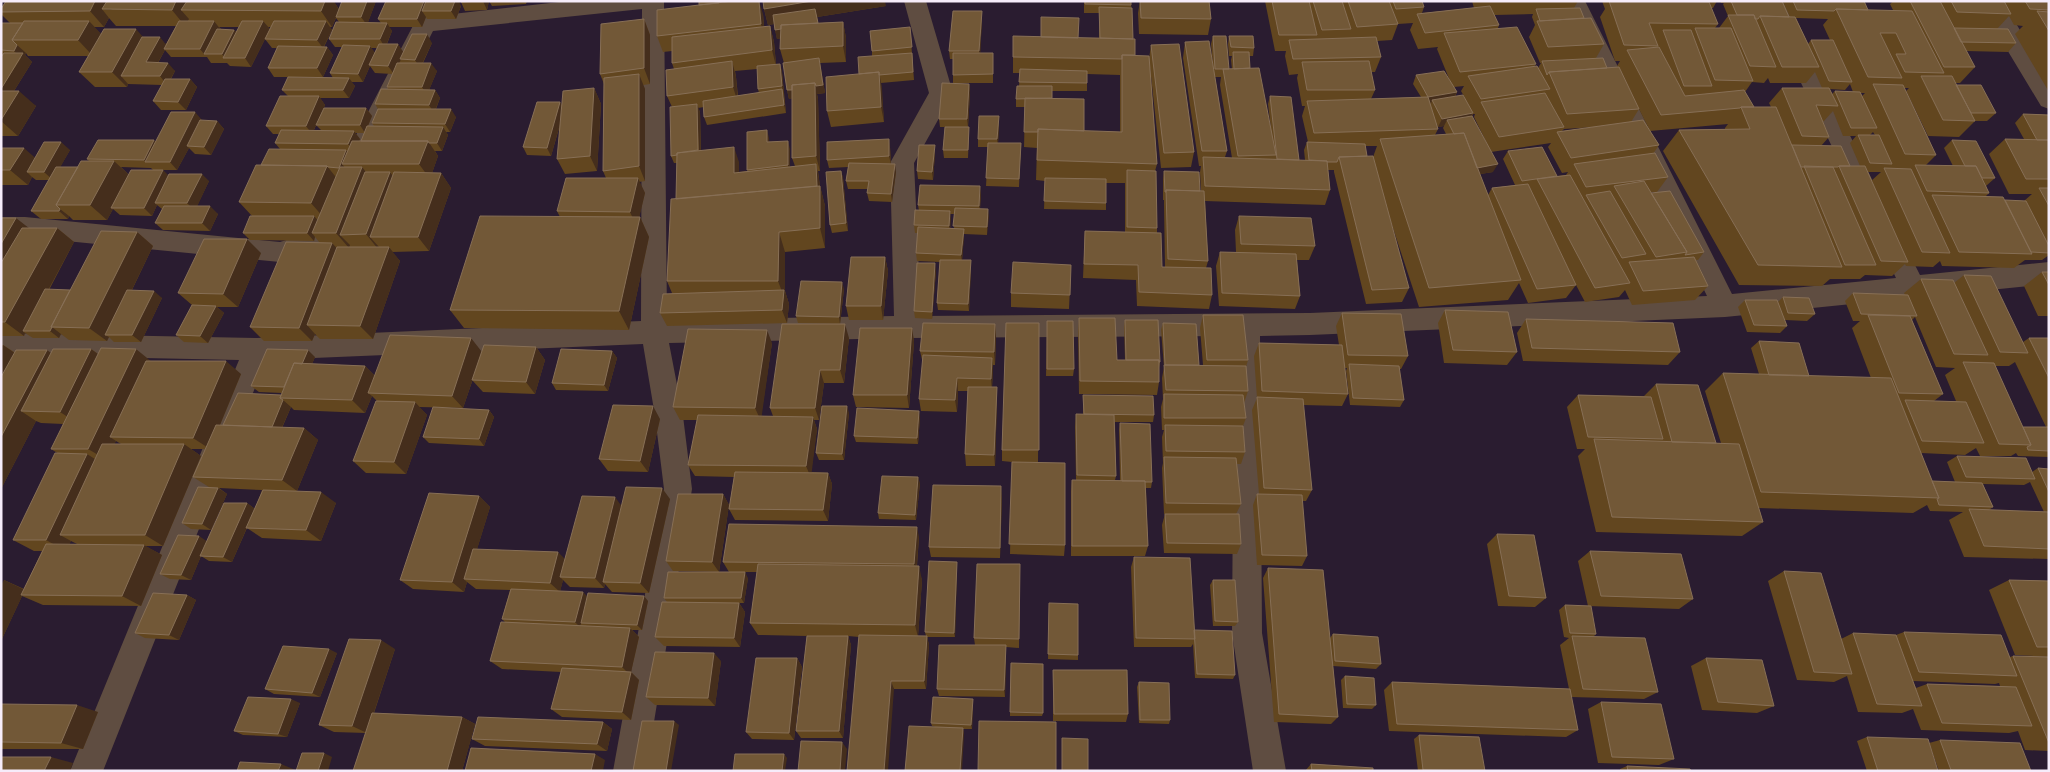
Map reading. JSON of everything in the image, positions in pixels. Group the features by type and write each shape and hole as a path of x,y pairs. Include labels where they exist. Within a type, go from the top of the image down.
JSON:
{"street":[{"path":"1,227 25,227 280,252 318,242 344,184 425,24 645,1"},
{"path":"629,771 678,489 669,416 654,332 653,1"},
{"path":"908,327 902,163 941,93 915,1"},
{"path":"1574,1 1725,306"},
{"path":"1777,1 1794,46 1913,287"},
{"path":"1992,1 2020,53 2049,100"},
{"path":"1,344 257,349 654,332 908,327 1310,324 1725,306 2049,273"},
{"path":"1247,323 1247,633 1270,771"},
{"path":"86,771 257,349"}],"building":[{"path":"6,1 95,1 90,11 1,12"},
{"path":"107,1 176,1 172,10 102,9"},
{"path":"187,1 325,1 321,11 181,10"},
{"path":"342,1 367,1 361,17 336,17"},
{"path":"386,1 424,1 417,19 378,19"},
{"path":"426,1 455,1 451,11 422,11"},
{"path":"699,1 719,1 719,3 699,5"},
{"path":"733,1 759,1 761,24 657,36 657,10"},
{"path":"763,1 812,1 764,9"},
{"path":"1085,1 1131,1 1131,5 1085,4"},
{"path":"1140,1 1209,1 1211,19 1141,18"},
{"path":"1272,1 1309,1 1317,35 1279,35"},
{"path":"1313,1 1342,1 1351,29 1322,30"},
{"path":"1348,1 1389,1 1398,24 1357,27"},
{"path":"1393,1 1422,1 1424,7 1396,9"},
{"path":"1609,1 1709,2 1718,24 1649,23 1658,46 1624,45"},
{"path":"1731,1 1782,1 1789,17 1760,16 1758,19 1755,19 1754,15 1737,15"},
{"path":"1793,1 1864,1 1868,10 1797,10"},
{"path":"1910,1 1940,1 1975,67 1944,67"},
{"path":"1951,1 2004,1 2011,14 1957,12"},
{"path":"2025,1 2049,1 2049,10 2030,9"},
{"path":"1490,6 1499,25 1425,33 1417,14"},
{"path":"1099,7 1132,8 1133,39 1100,38"},
{"path":"1580,8 1584,18 1540,21 1536,9"},
{"path":"815,9 818,23 781,25 781,29 775,30 773,15"},
{"path":"1836,9 1912,11 1944,73 1905,72 1896,54 1906,54 1896,33 1880,33 1902,78 1868,77"},
{"path":"953,11 982,11 979,51 949,51"},
{"path":"2037,11 2049,12 2049,31"},
{"path":"1728,15 1754,15 1776,67 1750,66"},
{"path":"1760,16 1795,17 1819,67 1782,67"},
{"path":"1041,17 1079,18 1078,38 1041,37"},
{"path":"1591,18 1604,44 1548,47 1537,21"},
{"path":"644,19 644,68 600,74 601,24"},
{"path":"24,21 89,21 78,40 12,40"},
{"path":"179,21 214,21 200,49 164,49"},
{"path":"242,21 263,21 245,58 223,58"},
{"path":"274,21 326,21 317,40 265,39"},
{"path":"336,22 387,23 380,39 329,39"},
{"path":"843,22 843,46 780,49 781,25"},
{"path":"1,23 23,23 12,40 17,45 14,51 1,50"},
{"path":"770,26 772,50 672,63 672,37"},
{"path":"910,27 912,47 872,51 870,31"},
{"path":"1517,27 1536,64 1460,72 1444,33"},
{"path":"1695,28 1731,28 1753,81 1715,80"},
{"path":"1954,28 2008,29 2016,43 1961,42"},
{"path":"104,29 136,29 112,72 79,72"},
{"path":"217,29 234,30 222,54 204,54"},
{"path":"1663,30 1691,30 1712,86 1684,86"},
{"path":"412,34 427,34 415,60 400,59"},
{"path":"1013,36 1135,39 1135,55 1122,55 1122,59 1013,57"},
{"path":"1213,36 1226,36 1229,69 1215,69"},
{"path":"1229,36 1253,36 1254,48 1231,47"},
{"path":"142,37 160,37 146,62 168,63 160,76 121,76"},
{"path":"1376,37 1381,57 1293,59 1289,40"},
{"path":"1811,40 1833,40 1852,82 1829,81"},
{"path":"1209,41 1227,151 1202,151 1185,42"},
{"path":"379,44 398,44 388,66 369,65"},
{"path":"1179,44 1194,152 1164,153 1151,45"},
{"path":"343,45 370,46 358,74 330,73"},
{"path":"278,46 327,47 317,68 268,68"},
{"path":"1659,47 1685,96 1744,90 1754,107 1661,115 1627,50"},
{"path":"1233,52 1249,52 1250,68 1234,69"},
{"path":"4,53 23,53 1,89 1,57"},
{"path":"912,53 913,72 879,75 879,72 859,74 858,57"},
{"path":"953,53 993,53 993,74 953,75"},
{"path":"1122,55 1149,56 1157,164 1037,160 1038,129 1122,132"},
{"path":"819,58 823,85 816,86 815,83 792,85 792,90 787,90 783,63"},
{"path":"1603,58 1607,68 1549,72 1547,75 1542,61"},
{"path":"732,61 733,87 667,96 666,70"},
{"path":"1369,61 1375,90 1307,90 1302,62"},
{"path":"397,63 431,63 422,87 387,87"},
{"path":"780,64 782,86 758,89 757,66"},
{"path":"1537,66 1550,89 1481,99 1468,76"},
{"path":"1619,67 1639,109 1567,114 1549,72"},
{"path":"1259,68 1276,155 1238,156 1223,69"},
{"path":"1020,69 1087,71 1087,83 1019,82"},
{"path":"1444,71 1457,92 1428,97 1416,75"},
{"path":"879,72 881,107 827,111 826,77"},
{"path":"639,74 639,166 603,171 604,78"},
{"path":"1921,76 1952,76 1975,121 1943,120"},
{"path":"288,77 349,78 343,90 282,90"},
{"path":"165,79 190,79 178,102 153,101"},
{"path":"815,83 816,156 792,158 792,85"},
{"path":"942,83 969,84 967,119 939,119"},
{"path":"1873,84 1903,85 1936,155 1905,154"},
{"path":"1956,85 1981,85 1996,113 1971,113"},
{"path":"1017,86 1052,86 1052,98 1016,99"},
{"path":"594,88 590,156 557,159 563,91"},
{"path":"1782,88 1829,88 1838,106 1816,105 1829,137 1802,136"},
{"path":"381,89 435,90 429,105 375,104"},
{"path":"782,89 784,105 704,117 703,101"},
{"path":"1,91 19,91 1,120"},
{"path":"1835,91 1860,92 1877,128 1851,128"},
{"path":"1545,93 1564,127 1499,137 1481,102"},
{"path":"1463,95 1473,113 1442,119 1432,100"},
{"path":"280,96 319,96 306,126 266,126"},
{"path":"1270,96 1291,97 1299,160 1277,159"},
{"path":"1428,97 1438,129 1314,133 1307,101"},
{"path":"1025,98 1084,99 1084,131 1038,129 1038,132 1024,132"},
{"path":"537,102 560,102 547,148 523,147"},
{"path":"697,104 698,150 677,153 677,155 671,156 670,107"},
{"path":"1741,107 1776,107 1842,267 1758,265 1679,130 1750,129"},
{"path":"324,108 366,108 360,125 316,125"},
{"path":"378,109 451,109 445,124 372,123"},
{"path":"171,112 195,112 170,162 145,162"},
{"path":"2023,114 2049,115 2049,140 2037,140"},
{"path":"979,116 999,116 997,139 978,139"},
{"path":"1472,116 1498,164 1477,168 1464,133 1454,134 1447,120"},
{"path":"200,120 217,121 204,147 187,146"},
{"path":"1643,120 1659,145 1571,158 1557,132"},
{"path":"367,126 443,127 437,143 429,143 428,141 361,141"},
{"path":"945,127 969,127 968,150 943,150"},
{"path":"281,130 354,131 348,144 275,143"},
{"path":"767,130 767,142 788,141 788,165 747,170 747,132"},
{"path":"1464,133 1521,280 1429,288 1380,139"},
{"path":"1858,135 1879,135 1892,164 1870,163"},
{"path":"889,139 889,156 827,160 827,142"},
{"path":"2005,139 2049,140 2049,179 2026,179"},
{"path":"98,140 154,140 144,160 87,159"},
{"path":"1952,140 1976,141 1995,178 1982,178 1976,166 1965,166"},
{"path":"352,141 428,141 419,164 342,164"},
{"path":"44,142 61,142 44,172 27,172"},
{"path":"1307,142 1365,144 1367,156 1339,157 1337,162 1309,160"},
{"path":"988,143 1021,143 1019,179 986,178"},
{"path":"919,145 935,145 932,172 917,171"},
{"path":"1792,145 1841,146 1850,166 1801,167"},
{"path":"734,147 734,173 816,164 817,186 676,199 677,153"},
{"path":"1542,147 1557,176 1522,181 1508,151"},
{"path":"1,148 24,148 10,170 1,170"},
{"path":"269,149 346,150 339,168 327,166 261,165"},
{"path":"1655,153 1668,177 1586,187 1574,164"},
{"path":"1373,156 1409,288 1372,290 1339,157"},
{"path":"1203,157 1327,161 1330,190 1205,186"},
{"path":"81,161 114,161 90,205 56,205"},
{"path":"849,163 895,164 891,194 867,193 869,181 846,181"},
{"path":"256,165 327,166 311,203 239,202"},
{"path":"1915,165 1976,166 1989,193 1927,191"},
{"path":"1804,166 1833,167 1876,265 1845,265"},
{"path":"1839,166 1865,166 1908,262 1881,261"},
{"path":"56,167 78,167 56,205 60,209 59,211 31,211"},
{"path":"340,167 362,167 336,233 312,233"},
{"path":"1884,168 1911,169 1950,253 1922,252"},
{"path":"131,170 163,170 144,208 111,208"},
{"path":"1127,170 1156,171 1157,228 1127,227"},
{"path":"841,171 846,223 830,225 826,172"},
{"path":"1164,171 1199,172 1200,191 1166,190 1165,192"},
{"path":"365,172 390,172 366,234 340,235"},
{"path":"394,172 441,173 418,237 370,237"},
{"path":"169,174 202,174 187,203 155,203"},
{"path":"1570,175 1630,283 1595,288 1537,179"},
{"path":"566,178 638,178 630,212 557,211"},
{"path":"1045,178 1106,179 1106,203 1044,201"},
{"path":"1644,181 1687,252 1656,257 1614,186"},
{"path":"1528,184 1576,285 1537,289 1492,188"},
{"path":"920,185 980,186 979,206 918,205"},
{"path":"820,186 820,228 779,232 778,281 667,281 671,199"},
{"path":"2039,188 2049,188 2049,206"},
{"path":"1166,190 1204,191 1208,261 1168,259"},
{"path":"1610,191 1646,254 1622,258 1586,195"},
{"path":"1670,191 1704,252 1685,255 1687,252 1651,193"},
{"path":"1932,195 2003,197 2032,254 1959,252"},
{"path":"2005,200 2026,201 2049,246 2049,253 2031,252"},
{"path":"164,206 210,206 202,223 155,223"},
{"path":"955,208 988,209 987,227 953,226"},
{"path":"915,210 950,211 949,226 914,225"},
{"path":"250,216 314,216 307,233 243,233"},
{"path":"480,216 640,217 619,311 450,310"},
{"path":"1239,216 1311,218 1315,246 1241,244"},
{"path":"1,218 16,218 1,244"},
{"path":"918,227 964,229 961,255 916,253"},
{"path":"22,228 57,228 5,322 1,322 1,263"},
{"path":"101,231 137,232 89,328 51,327"},
{"path":"1085,231 1161,233 1162,267 1211,268 1212,295 1139,292 1138,265 1084,264"},
{"path":"204,239 247,239 223,294 178,293"},
{"path":"286,242 332,243 299,328 250,327"},
{"path":"337,247 389,247 360,326 307,325"},
{"path":"1220,252 1296,254 1300,296 1222,293"},
{"path":"851,257 885,257 881,306 846,306"},
{"path":"1694,257 1708,286 1643,291 1629,262"},
{"path":"940,260 971,260 968,304 937,303"},
{"path":"1013,262 1071,265 1070,295 1011,293"},
{"path":"917,263 935,263 932,312 914,311"},
{"path":"2042,272 2049,272 2049,285"},
{"path":"1964,275 1991,276 2028,353 2000,352"},
{"path":"1921,279 1953,280 1988,355 1954,354"},
{"path":"801,281 842,282 839,317 796,316"},
{"path":"45,289 70,290 50,331 23,331"},
{"path":"127,290 154,291 132,335 105,335"},
{"path":"784,290 782,310 660,313 663,294"},
{"path":"1853,293 1908,295 1917,316 1861,314"},
{"path":"1783,297 1809,298 1815,314 1788,313"},
{"path":"1745,300 1777,300 1787,326 1754,325"},
{"path":"192,305 216,306 200,336 176,335"},
{"path":"1445,310 1508,312 1517,352 1453,350"},
{"path":"1342,313 1401,314 1408,356 1348,355"},
{"path":"1203,315 1243,315 1248,360 1207,360"},
{"path":"1868,315 1910,316 1943,394 1899,393"},
{"path":"1079,318 1115,318 1117,360 1159,360 1159,382 1080,381"},
{"path":"1526,319 1673,323 1680,352 1532,348"},
{"path":"1125,320 1158,320 1160,362 1159,360 1126,360"},
{"path":"1047,321 1073,321 1074,369 1047,369"},
{"path":"923,323 995,324 994,352 920,351"},
{"path":"1006,323 1039,323 1039,450 1002,450"},
{"path":"1163,323 1196,324 1199,365 1165,365"},
{"path":"782,324 845,324 840,370 820,370 815,408 770,408"},
{"path":"860,328 912,328 907,395 853,395"},
{"path":"688,329 767,330 755,408 673,407"},
{"path":"390,335 471,338 452,396 368,393"},
{"path":"2029,338 2049,338 2049,378"},
{"path":"1759,341 1799,343 1809,376 1769,375"},
{"path":"1259,343 1342,345 1348,394 1262,391"},
{"path":"484,345 536,347 526,382 472,380"},
{"path":"101,348 136,349 88,449 51,449"},
{"path":"53,349 91,349 60,412 21,411"},
{"path":"267,349 308,350 302,364 294,363 284,387 251,386"},
{"path":"561,349 612,351 604,385 552,383"},
{"path":"16,350 47,350 1,437 1,377"},
{"path":"923,355 992,358 991,379 957,378 955,400 919,399"},
{"path":"146,361 226,361 193,438 110,437"},
{"path":"1963,362 1994,363 2031,445 1999,444"},
{"path":"294,363 365,366 352,400 280,398"},
{"path":"1349,364 1399,366 1404,400 1353,398"},
{"path":"1164,365 1246,366 1248,391 1166,390"},
{"path":"1723,373 1891,378 1939,498 1761,492"},
{"path":"1656,384 1698,385 1716,443 1672,442"},
{"path":"968,387 997,387 994,455 965,454"},
{"path":"238,393 281,395 280,398 283,400 272,427 223,425"},
{"path":"1164,394 1243,395 1246,418 1164,418"},
{"path":"1083,395 1153,396 1154,415 1084,414"},
{"path":"1578,395 1651,397 1663,439 1588,437"},
{"path":"1257,397 1303,399 1312,490 1264,488"},
{"path":"1905,400 1966,402 1984,443 1922,441"},
{"path":"376,401 415,402 394,462 353,461"},
{"path":"613,405 653,406 640,461 599,459"},
{"path":"822,406 847,406 842,454 816,453"},
{"path":"433,407 489,410 479,439 423,437"},
{"path":"857,408 919,411 917,438 854,436"},
{"path":"1076,414 1114,415 1116,476 1077,475"},
{"path":"698,415 813,417 806,466 688,465"},
{"path":"1120,423 1150,424 1152,482 1122,481"},
{"path":"216,425 304,428 282,480 193,477"},
{"path":"1165,425 1243,426 1245,452 1166,451"},
{"path":"2023,427 2049,427 2049,451 2028,450 2027,447 2031,445"},
{"path":"1594,439 1739,444 1763,522 1612,517"},
{"path":"102,444 184,444 145,535 60,535"},
{"path":"55,453 87,454 46,540 13,540"},
{"path":"1957,456 2026,458 2035,479 1966,477"},
{"path":"1164,457 1236,458 1241,504 1166,503"},
{"path":"1012,462 1065,463 1065,545 1009,544"},
{"path":"2038,468 2049,469 2049,492"},
{"path":"735,472 828,473 823,510 729,509"},
{"path":"882,476 918,477 915,515 878,513"},
{"path":"1072,480 1145,481 1148,546 1072,546"},
{"path":"1932,481 1982,483 1993,507 1939,505 1937,499 1939,498"},
{"path":"933,485 1001,486 1000,548 929,547"},
{"path":"198,487 218,488 202,524 182,523"},
{"path":"626,487 662,488 640,583 603,582"},
{"path":"263,490 321,492 306,530 246,528"},
{"path":"429,493 479,496 452,582 400,580"},
{"path":"678,494 723,494 712,562 666,561"},
{"path":"1257,494 1302,495 1307,556 1262,555"},
{"path":"582,496 615,497 595,578 560,577"},
{"path":"224,503 247,503 223,557 200,556"},
{"path":"1969,509 2049,512 2049,549 1984,546"},
{"path":"1165,514 1239,514 1241,544 1167,543"},
{"path":"729,524 917,527 914,564 723,562"},
{"path":"1497,534 1534,535 1546,598 1509,596"},
{"path":"178,535 199,536 181,575 160,574"},
{"path":"46,544 144,545 122,596 21,595"},
{"path":"473,549 558,552 550,583 464,579"},
{"path":"1590,551 1681,554 1693,599 1601,596"},
{"path":"1134,557 1190,558 1195,639 1136,638"},
{"path":"929,561 957,562 954,633 925,632"},
{"path":"758,564 919,566 915,625 750,623"},
{"path":"977,564 1020,564 1019,639 974,638"},
{"path":"1268,568 1323,570 1338,717 1279,714"},
{"path":"1784,571 1821,573 1852,674 1814,672"},
{"path":"668,572 745,572 741,598 664,598"},
{"path":"1213,580 1235,580 1238,622 1215,621"},
{"path":"2009,580 2049,581 2049,647 2037,647"},
{"path":"511,589 583,592 575,622 502,619"},
{"path":"153,593 187,595 169,635 135,633"},
{"path":"588,593 644,596 637,625 581,623"},
{"path":"662,602 739,603 734,638 655,637"},
{"path":"1049,603 1078,604 1078,655 1048,654"},
{"path":"1565,605 1591,606 1596,634 1570,633"},
{"path":"501,622 630,628 622,667 490,661"},
{"path":"1194,630 1232,631 1235,675 1197,674"},
{"path":"1904,632 2001,635 2017,676 1919,672"},
{"path":"1853,633 1896,635 1922,706 1877,704"},
{"path":"1333,634 1378,637 1381,664 1335,661"},
{"path":"859,635 927,636 924,681 891,681 884,771 847,771"},
{"path":"807,636 848,636 839,731 796,731"},
{"path":"1572,636 1645,638 1658,692 1583,689"},
{"path":"349,639 381,640 352,726 319,725"},
{"path":"939,645 1006,645 1004,690 937,689"},
{"path":"283,646 329,649 312,693 265,689"},
{"path":"655,652 714,653 708,698 646,697"},
{"path":"2013,656 2049,657 2049,743"},
{"path":"756,658 797,658 789,733 746,732"},
{"path":"1706,658 1762,660 1774,706 1718,702"},
{"path":"1011,663 1043,664 1043,713 1010,712"},
{"path":"562,668 631,672 622,712 551,709"},
{"path":"1053,670 1127,670 1128,714 1054,714"},
{"path":"1345,676 1374,678 1376,705 1347,704"},
{"path":"1139,682 1169,683 1170,720 1140,720"},
{"path":"1392,682 1570,689 1578,730 1397,724"},
{"path":"1927,684 2016,687 2032,726 1942,723"},
{"path":"248,697 291,699 278,734 234,731"},
{"path":"933,697 973,699 971,725 931,723"},
{"path":"1601,702 1661,704 1674,759 1612,757"},
{"path":"1,704 77,705 61,743 1,742"},
{"path":"372,713 462,717 447,771 353,771"},
{"path":"478,717 603,722 597,744 472,739"},
{"path":"642,721 674,721 666,771 633,771"},
{"path":"979,721 1056,722 1056,771 978,771"},
{"path":"909,726 963,728 960,771 905,771"},
{"path":"1419,735 1479,737 1485,771 1423,770"},
{"path":"1867,737 1928,739 1938,771 1878,771"},
{"path":"1062,738 1088,739 1088,771 1062,771"},
{"path":"1940,740 2020,743 2031,771 1951,770"},
{"path":"801,741 842,742 840,771 798,771"},
{"path":"471,748 595,754 591,771 465,771"},
{"path":"302,753 324,753 318,771 296,771"},
{"path":"735,754 784,754 782,771 733,771"},
{"path":"1,757 51,757 44,771 1,771"},
{"path":"240,762 281,764 278,771 237,771"},
{"path":"1311,764 1373,768 1373,771 1312,771"},
{"path":"1627,766 1690,769 1691,771 1628,771"}]}
